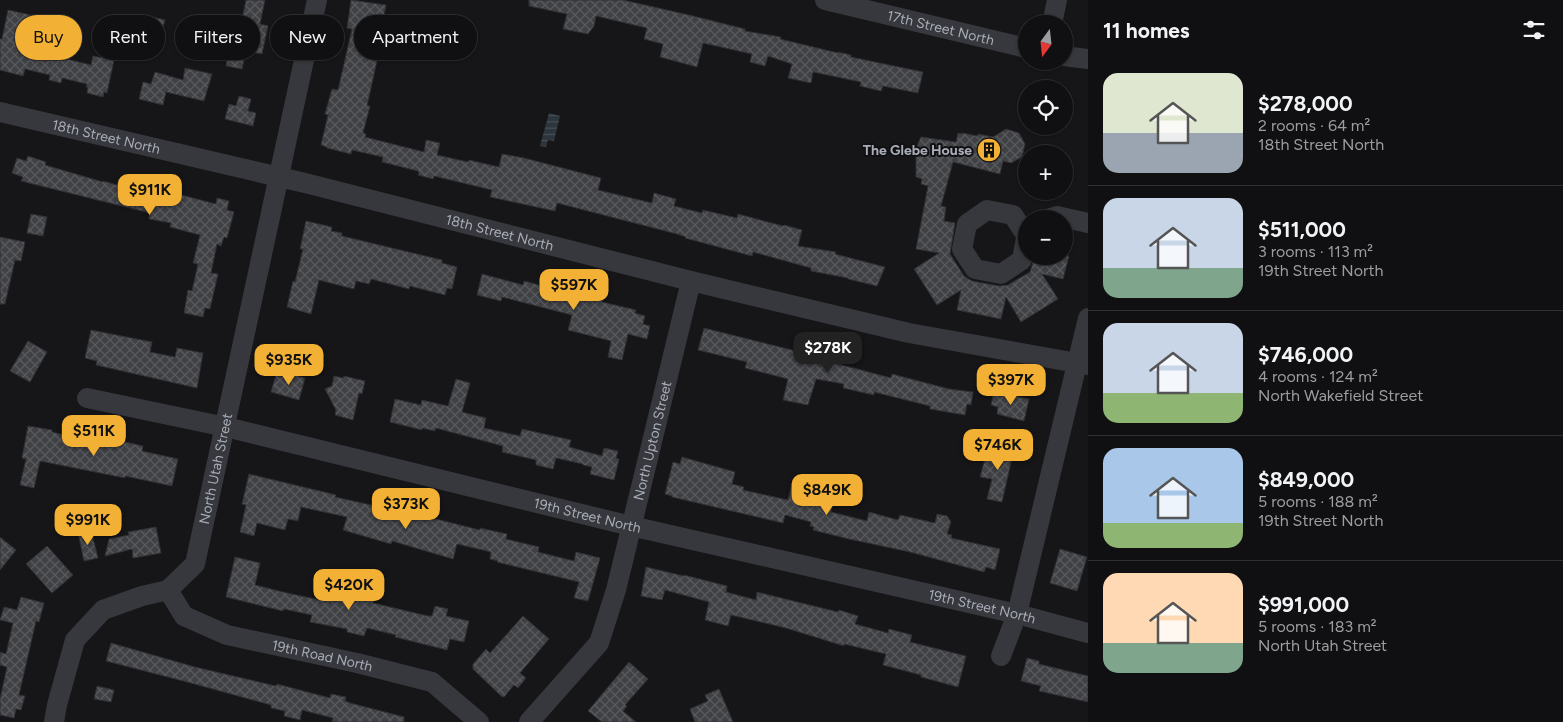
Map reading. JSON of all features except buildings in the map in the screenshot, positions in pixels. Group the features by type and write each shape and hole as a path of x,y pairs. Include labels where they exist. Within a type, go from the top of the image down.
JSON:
{"street":[{"name":"North Utah Street","path":"168,590 195,564 226,428 317,0"},
{"name":"17th Street North","path":"825,0 1018,46"},
{"path":"1054,15 1057,0"},
{"path":"1073,57 1088,59"},
{"name":"18th Street North","path":"0,112 278,177 691,281 909,333 1083,364"},
{"path":"1073,219 1088,222"},
{"name":"North Upton Street","path":"529,722 599,643 616,590 691,281"},
{"path":"1001,656 1016,614 1083,364 1088,318"},
{"name":"19th Street North","path":"87,398 226,428 631,526 1016,614 1088,633"},
{"path":"54,722 75,640 103,610 142,596 168,590"},
{"name":"19th Road North","path":"168,590 184,616 227,635 357,663 432,682 479,722"}],"shaded area":[{"path":"549,113 560,116 554,141 548,140 546,147 540,146"}],"place":[{"name":"The Glebe House","path":"989,150"}]}
